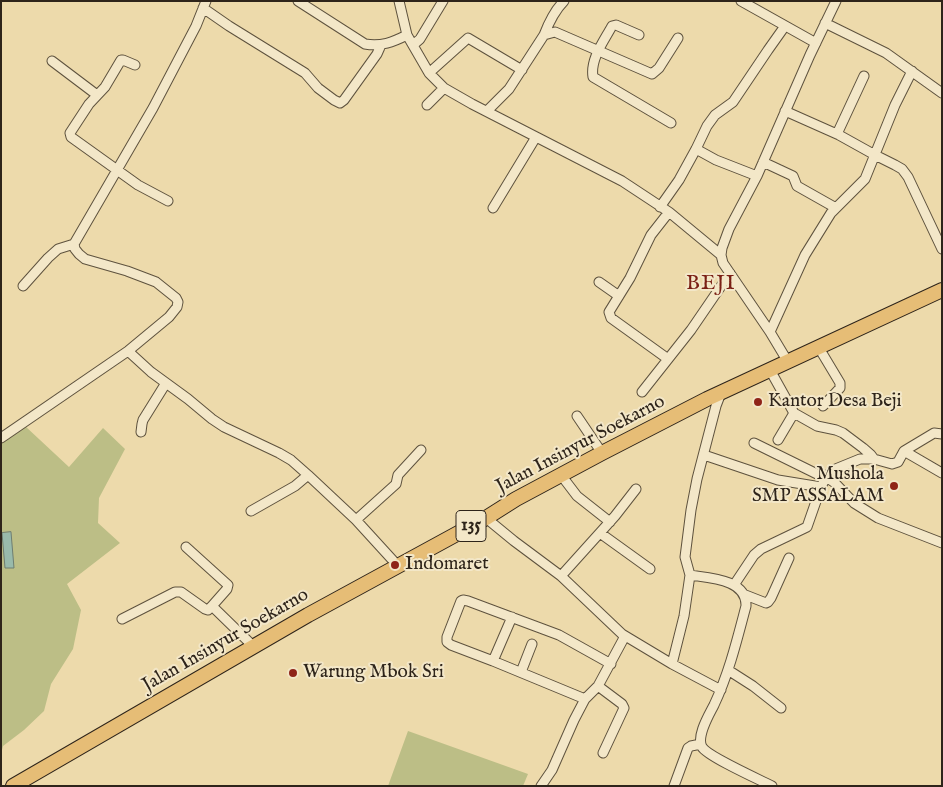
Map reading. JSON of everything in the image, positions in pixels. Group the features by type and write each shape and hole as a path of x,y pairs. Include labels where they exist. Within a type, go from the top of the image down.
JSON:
{"main road":[{"name":"Jalan Insinyur Soekarno","path":"13,786 253,646 602,453 721,393 942,290"}],"street":[{"path":"298,1 365,44 381,45 407,35"},
{"path":"399,1 407,35 429,73 444,88 622,181 669,212 721,255"},
{"path":"413,45 420,39 443,1"},
{"path":"487,111 509,89 544,35 548,23 557,8 564,1"},
{"path":"741,1 756,5 785,26 816,43"},
{"path":"788,362 723,263 721,255 729,229 763,162 836,1"},
{"path":"23,286 58,249 74,244 153,108 196,26 204,5 229,26 305,73 318,88 340,103 377,54 381,45"},
{"path":"825,23 886,53 942,93"},
{"path":"639,35 616,25 612,26 598,51 592,67 593,77 671,123"},
{"path":"660,207 696,149 707,126 716,115 733,102 785,26"},
{"path":"544,35 555,32 652,74 659,68 678,38"},
{"path":"429,73 468,38 522,70"},
{"path":"135,65 120,60 111,78 89,104 70,135 138,186 168,201"},
{"path":"52,61 97,95"},
{"path":"770,332 805,256 836,208 864,182 895,105 912,71"},
{"path":"837,134 864,76"},
{"path":"428,105 444,88"},
{"path":"785,111 837,134 902,169 908,177 942,249"},
{"path":"493,208 536,137"},
{"path":"696,149 716,160 756,176"},
{"path":"763,162 794,176 797,186 836,208"},
{"path":"668,359 611,318 609,312 630,278 647,244 669,212"},
{"path":"1,438 128,351 169,317 177,307 178,302 176,298 156,282 127,270 85,259 75,249 74,244"},
{"path":"642,392 691,330 730,273"},
{"path":"599,282 619,296"},
{"path":"819,348 841,385 823,406"},
{"path":"128,351 150,372 212,419 224,427 291,460 356,520 398,566"},
{"path":"770,370 794,413 817,426 843,433 874,459"},
{"path":"141,432 144,420 166,383"},
{"path":"672,664 684,616 690,575 685,557 691,510 716,406 721,393"},
{"path":"778,440 794,413"},
{"path":"577,416 602,453"},
{"path":"734,585 754,555 761,549 808,527 820,487 833,470 860,459 874,459 892,464 896,463 904,451 934,433 942,434"},
{"path":"754,443 826,477 835,483 854,504 878,518 942,542"},
{"path":"356,520 396,484 398,475 420,450"},
{"path":"904,451 942,473"},
{"path":"704,455 778,480 820,487"},
{"path":"251,511 295,486 308,475"},
{"path":"561,475 577,496 610,522"},
{"path":"561,576 610,522 636,489"},
{"path":"486,518 561,576 625,636 721,690"},
{"path":"600,533 650,569"},
{"path":"122,619 178,592 184,593 202,608 208,610 212,606 227,588 228,584 186,547"},
{"path":"690,575 716,579 734,585 743,594 766,603 771,598 789,558"},
{"path":"743,594 746,606 728,670 700,740 705,751 772,786"},
{"path":"586,699 447,642 447,637 461,601 468,601 559,635 611,664"},
{"path":"212,606 253,646"},
{"path":"493,661 512,617"},
{"path":"541,786 552,770 574,720 586,699 598,686 625,636"},
{"path":"521,672 532,644"},
{"path":"728,670 753,686 781,708"},
{"path":"598,686 622,704 624,708 603,753"},
{"path":"674,786 688,748 701,744"}],"green space":[{"path":"25,426 69,467 103,428 125,449 99,498 98,523 120,543 67,584 81,610 73,649 51,684 44,711 3,746 1,754 1,442"},
{"path":"408,731 528,774 523,786 388,786"}],"shaded area":[{"path":"11,532 14,568 5,568 2,533"}],"place":[{"name":"Kantor Desa Beji","path":"758,402"},
{"name":"Mushola SMP ASSALAM","path":"894,486"},
{"name":"Indomaret","path":"395,565"},
{"name":"Warung Mbok Sri","path":"293,673"}],"district":[{"name":"BEJI","path":"711,285"}]}
